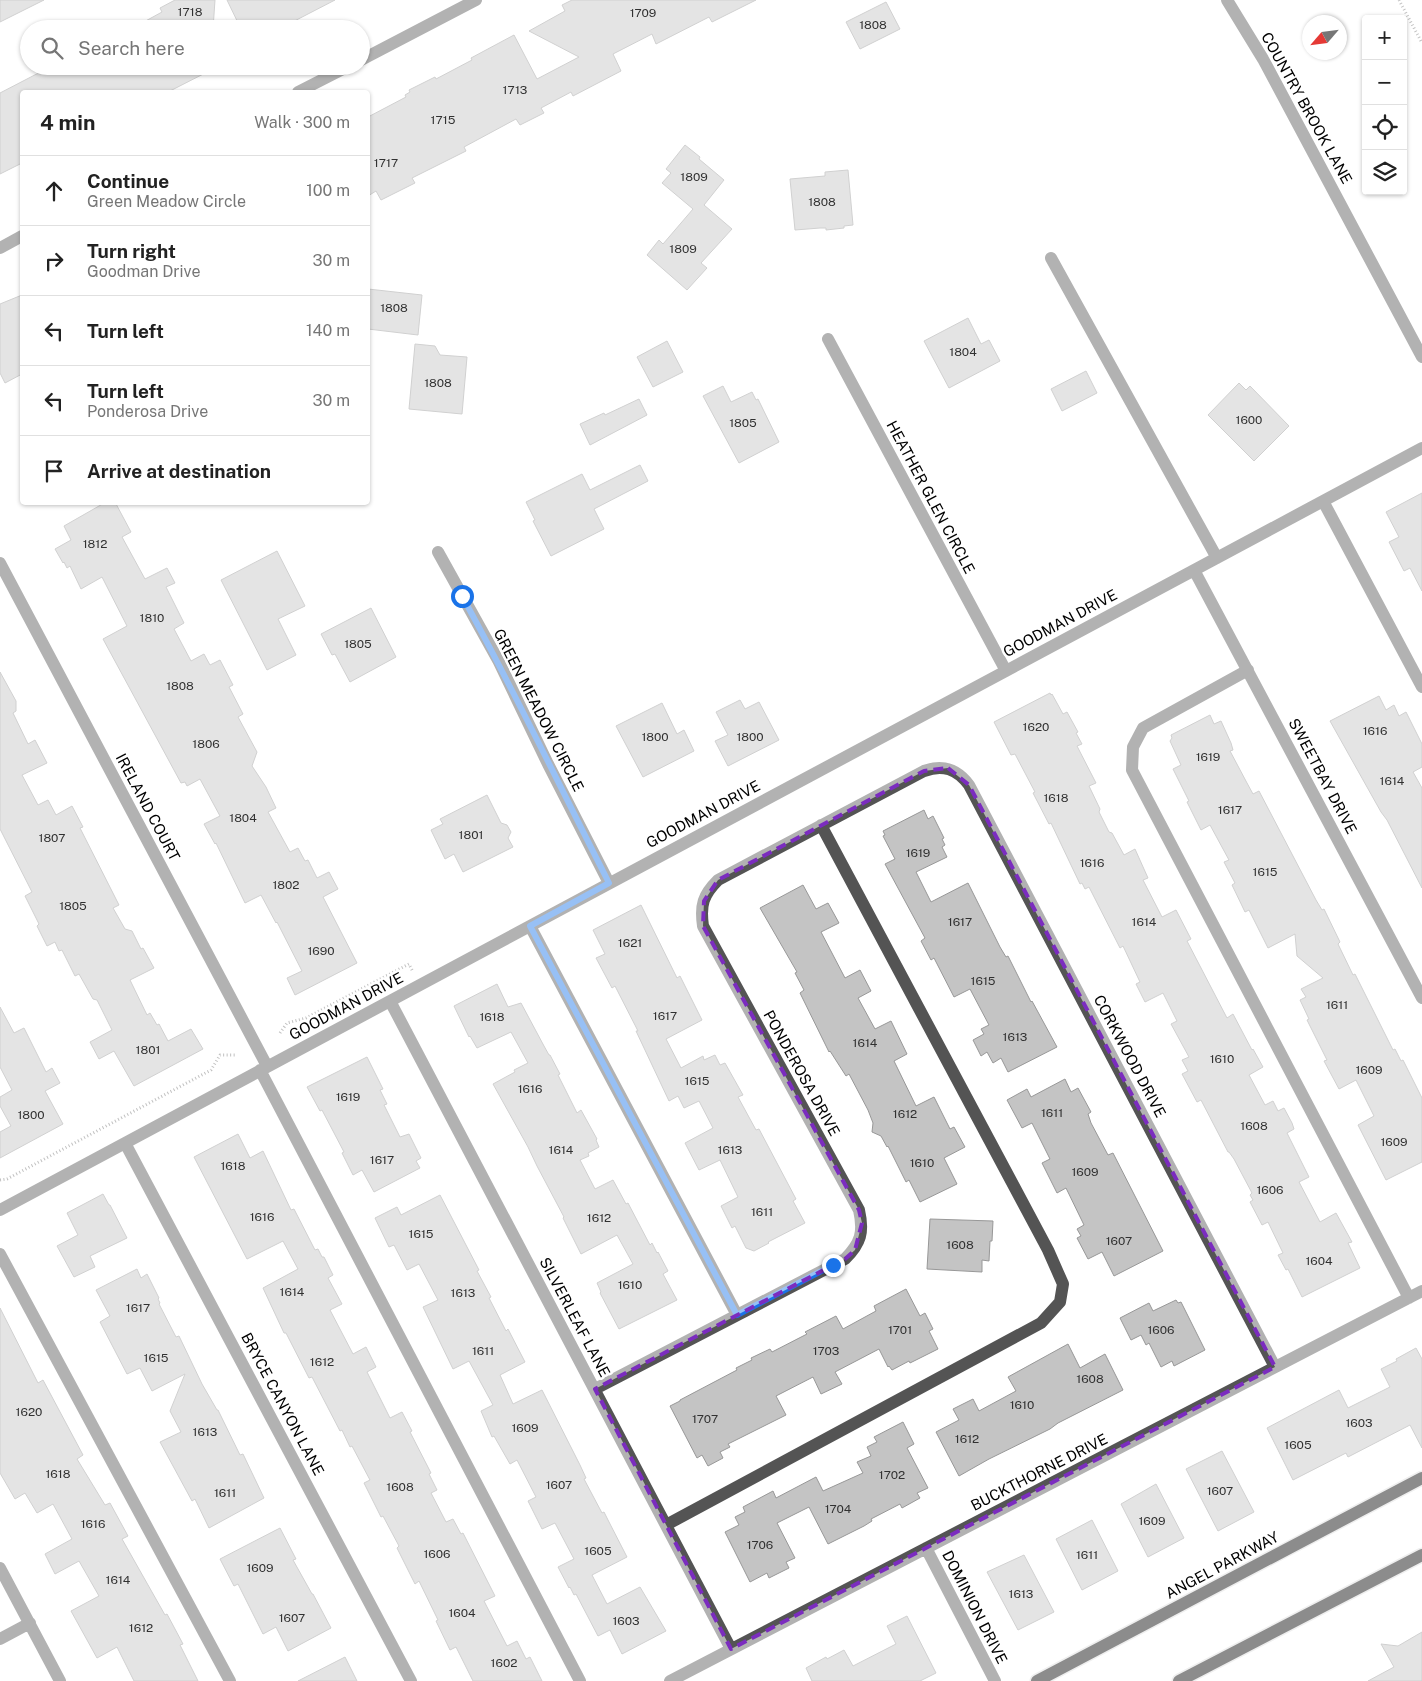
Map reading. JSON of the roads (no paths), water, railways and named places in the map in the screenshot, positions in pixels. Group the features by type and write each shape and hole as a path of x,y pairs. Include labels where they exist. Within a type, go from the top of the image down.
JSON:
{"main road":[{"name":"ANGEL PARKWAY","path":"1037,1681 1422,1478"},
{"path":"1180,1681 1422,1556"}],"street":[{"path":"370,55 476,0"},
{"name":"COUNTRY BROOK LANE","path":"1227,3 1263,59 1422,357"},
{"path":"302,90 331,75"},
{"path":"0,248 20,237"},
{"path":"1051,258 1217,558"},
{"name":"HEATHER GLEN CIRCLE","path":"828,339 1006,671"},
{"name":"GOODMAN DRIVE","path":"0,1210 1422,448"},
{"path":"1323,501 1422,687"},
{"name":"GREEN MEADOW CIRCLE","path":"438,552 498,660 548,764 609,883"},
{"name":"IRELAND COURT","path":"0,563 264,1068 580,1681"},
{"name":"SWEETBAY DRIVE","path":"1194,570 1422,998"},
{"path":"1248,670 1143,728 1133,747 1132,770 1409,1298"},
{"name":"PONDEROSA DRIVE","path":"594,1389 845,1259 855,1250 862,1224 859,1210 703,926 701,913 709,889 718,880 924,771 934,767 948,768"},
{"name":"CORKWOOD DRIVE","path":"948,768 963,777 969,785 1275,1368"},
{"path":"666,1524 1041,1324 1060,1302 1063,1284 1048,1250 821,825"},
{"path":"530,926 737,1315"},
{"name":"SILVERLEAF LANE","path":"390,1001 732,1649"},
{"name":"BRYCE CANYON LANE","path":"125,1143 411,1681"},
{"path":"0,1254 230,1681"},
{"name":"BUCKTHORNE DRIVE","path":"670,1681 1422,1291"},
{"name":"DOMINION DRIVE","path":"926,1548 995,1681"},
{"path":"0,1568 60,1681"},
{"path":"0,1639 30,1623"}]}
